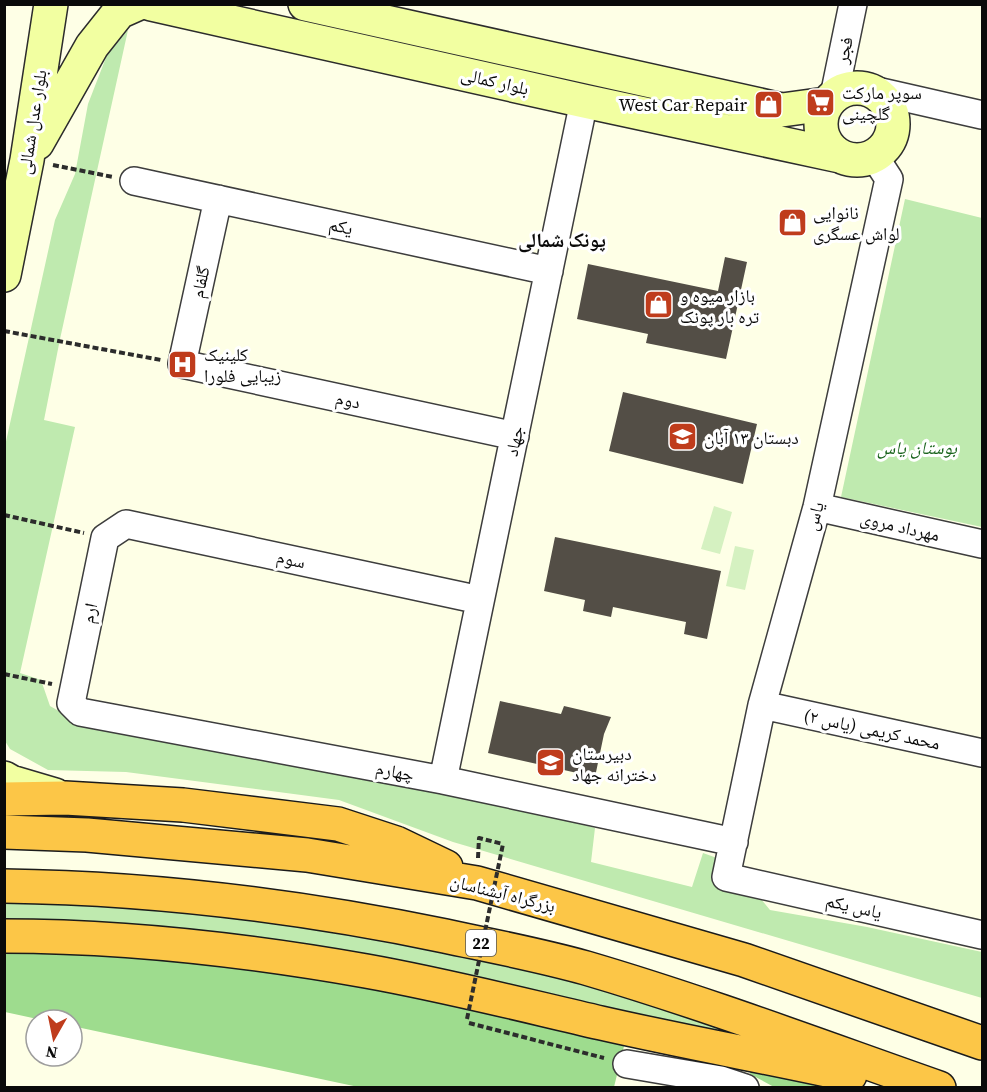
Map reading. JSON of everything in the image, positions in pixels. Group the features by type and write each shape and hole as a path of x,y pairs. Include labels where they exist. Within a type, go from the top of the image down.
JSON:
{"highway":[{"path":"4,799 65,798 183,805 338,824 396,843 477,883"},
{"name":"بزرگراه آبشناسان","path":"4,832 87,835 296,854 477,883 744,960 978,1040"},
{"name":"22","path":"4,886 70,887 280,906 367,920 503,948 607,975 759,1024 939,1088"},
{"path":"4,936 192,946 264,954 367,971 480,994 603,1024 907,1088"}],"street":[{"name":"بلوار عدل شمالی","path":"4,275 27,160 51,4"},
{"path":"27,160 92,46 120,12 137,4"},
{"name":"بلوار کمالی","path":"151,4 840,156"},
{"name":"بلوار کمالی","path":"305,4 782,110 830,100"},
{"name":"فجر","path":"830,100 853,4"},
{"path":"872,90 882,97 893,117 894,128 890,140 884,149 863,160 851,160 840,156 830,149 821,127 822,116 830,100 843,90 852,88 872,90 982,115"},
{"name":"جهاد","path":"443,780 584,101"},
{"name":"یاس","path":"726,877 762,705 817,507 889,179 874,156"},
{"name":"یکم","path":"134,181 549,271"},
{"name":"گلفام","path":"182,364 218,200"},
{"name":"دوم","path":"182,364 514,436"},
{"name":"مهرداد مروی","path":"817,507 982,544"},
{"name":"سوم","path":"105,538 126,524 480,600"},
{"name":"ارم","path":"73,689 105,538"},
{"name":"چهارم","path":"73,689 71,703 80,711 443,780 734,842"},
{"name":"محمد کریمی (یاس ۲)","path":"762,705 982,753"},
{"path":"4,777 11,782 65,798"},
{"name":"یاس یکم","path":"726,877 982,935"},
{"path":"627,1064 721,1080 745,1088"}],"path":[{"path":"27,160 134,181"},
{"path":"4,331 182,364"},
{"path":"4,515 105,538"},
{"path":"4,674 73,689"},
{"path":"479,838 503,844 464,1020 627,1064"}],"green space":[{"path":"128,30 44,420 75,427 20,673 41,680 50,706 78,722 508,802 595,828 591,862 692,887 703,853 717,858 756,893 770,910 867,927 982,952 982,998 453,842 339,800 126,772 48,770 10,749 5,741 5,446 55,220 75,174 88,104 107,55"},
{"name":"بوستان یاس","path":"905,199 982,218 982,527 841,497"},
{"path":"714,506 732,512 720,554 701,549"},
{"path":"735,546 754,550 745,590 726,586"},
{"path":"4,901 118,906 203,913 263,920 423,947 528,969 611,992 815,1061 5,926"},
{"path":"5,945 239,961 626,1038 614,1087 363,1088 84,1029 84,1008 24,1008 24,1016 5,1012"},
{"path":"751,1061 827,1087 774,1087 750,1074"}],"building":[{"name":"بازار ميوه و تره بار پونک","path":"725,257 747,262 726,359 646,343 648,334 577,319 588,264 718,291"},
{"name":"دبستان ۱۳ آبان","path":"623,392 757,424 743,484 609,451"},
{"path":"555,537 721,571 707,639 684,634 686,622 613,607 611,617 583,611 585,600 544,591"},
{"path":"500,701 561,714 564,706 611,717 604,734 595,777 488,753"}],"place":[{"name":"سوپر مارکت گلچینی","path":"821,102"},
{"name":"West Car Repair","path":"768,104"},
{"name":"نانوایی لواش عسگری","path":"792,222"},
{"name":"بازار ميوه و تره بار پونک","path":"659,305"},
{"name":"کلینیک زیبایی فلورا","path":"183,364"},
{"name":"دبستان ۱۳ آبان","path":"683,437"},
{"name":"دبیرستان دخترانه جهاد","path":"551,763"}],"district":[{"name":"پونک شمالی","path":"562,240"}]}
